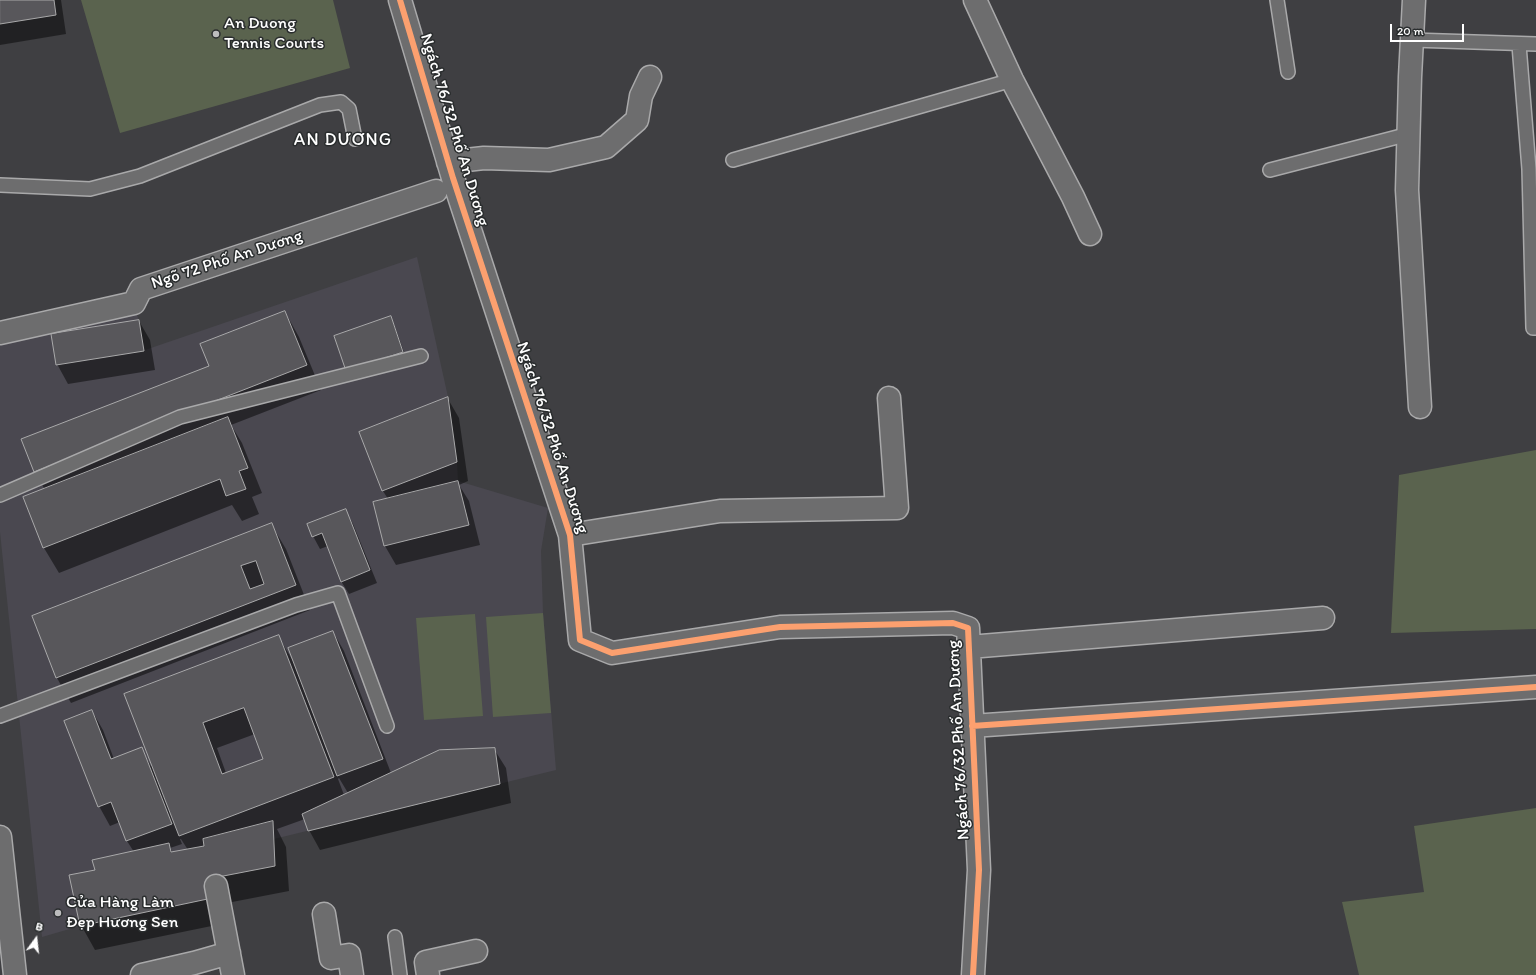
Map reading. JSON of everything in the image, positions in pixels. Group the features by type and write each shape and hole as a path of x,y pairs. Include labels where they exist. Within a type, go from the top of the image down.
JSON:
{"street":[{"name":"Ngách 76/32 Phố An Dương","path":"400,0 448,162 570,535 580,640 612,653 780,627 953,623 968,628 979,870 973,975"},
{"path":"975,0 1012,80 1073,197 1090,234"},
{"path":"1414,0 1407,190 1420,407"},
{"path":"448,162 484,158 549,160 606,147 637,120 642,96 650,76"},
{"name":"Ngõ 72 Phố An Dương","path":"0,333 134,303 141,289 436,191"},
{"path":"570,535 720,511 897,508 889,398"},
{"path":"969,647 1323,618"},
{"path":"972,726 1536,687"},
{"path":"0,837 5,925 15,975"},
{"path":"216,886 233,975"},
{"path":"324,914 331,958 349,955 352,975"},
{"path":"428,975 426,962 476,951"},
{"path":"142,975 229,953"}],"lane":[{"path":"1277,0 1288,72"},
{"path":"1412,40 1519,45 1536,44"},
{"path":"1519,45 1529,169 1533,328 1536,328"},
{"path":"733,160 1012,80"},
{"path":"0,186 90,189 140,176 320,105 341,102 349,109 355,139"},
{"path":"1270,170 1409,134"},
{"path":"0,495 180,417 421,356"},
{"path":"0,716 296,605 338,593 387,726"},
{"path":"394,937 400,975"}],"shaded area":[{"path":"417,257 448,397 457,462 458,481 548,508 541,551 543,613 556,770 274,839 275,866 214,878 217,897 80,926 42,937 0,532 0,339 136,309 145,350"}],"green space":[{"name":"An Duong Tennis Courts","path":"81,0 333,0 350,68 120,133"},
{"path":"1536,450 1536,629 1391,633 1399,475"},
{"path":"543,613 551,713 493,717 486,617"},
{"path":"475,614 483,716 424,720 416,618"},
{"path":"1536,808 1536,975 1359,975 1342,902 1424,892 1414,826"}],"building":[{"path":"0,0 54,0 56,15 0,24"},
{"path":"285,311 307,365 34,472 21,439 209,366 200,344"},
{"path":"391,316 403,352 346,371 334,336"},
{"path":"139,320 144,351 56,365 51,334"},
{"path":"448,397 457,462 382,491 359,432"},
{"path":"228,417 248,468 239,471 246,489 226,496 220,479 43,548 23,497"},
{"path":"458,481 469,525 384,546 373,502"},
{"path":"346,509 370,570 341,582 322,533 312,537 307,524"},
{"path":"272,523 296,585 56,678 32,616","holes":["256,561 264,584 250,589 241,566"]},
{"path":"333,631 383,759 337,776 288,648"},
{"path":"279,635 334,777 179,836 124,694","holes":["244,708 263,759 222,774 203,723"]},
{"path":"92,710 111,759 142,747 172,824 126,841 111,802 98,807 64,721"},
{"path":"495,748 500,784 308,831 302,814 439,750"},
{"path":"273,821 275,866 213,878 217,897 80,926 69,875 95,870 92,860 169,843 171,852 204,846 203,839"}],"cycle path":[{"path":"400,0 453,178 570,535 580,640 612,653 780,627 953,623 968,628 979,870 973,975"},
{"path":"972,726 1536,687"}],"place":[{"name":"An Duong Tennis Courts","path":"216,34"},
{"name":"Cửa Hàng Làm Đẹp Hương Sen","path":"58,913"}],"district":[{"name":"AN DƯƠNG","path":"343,140"}]}
